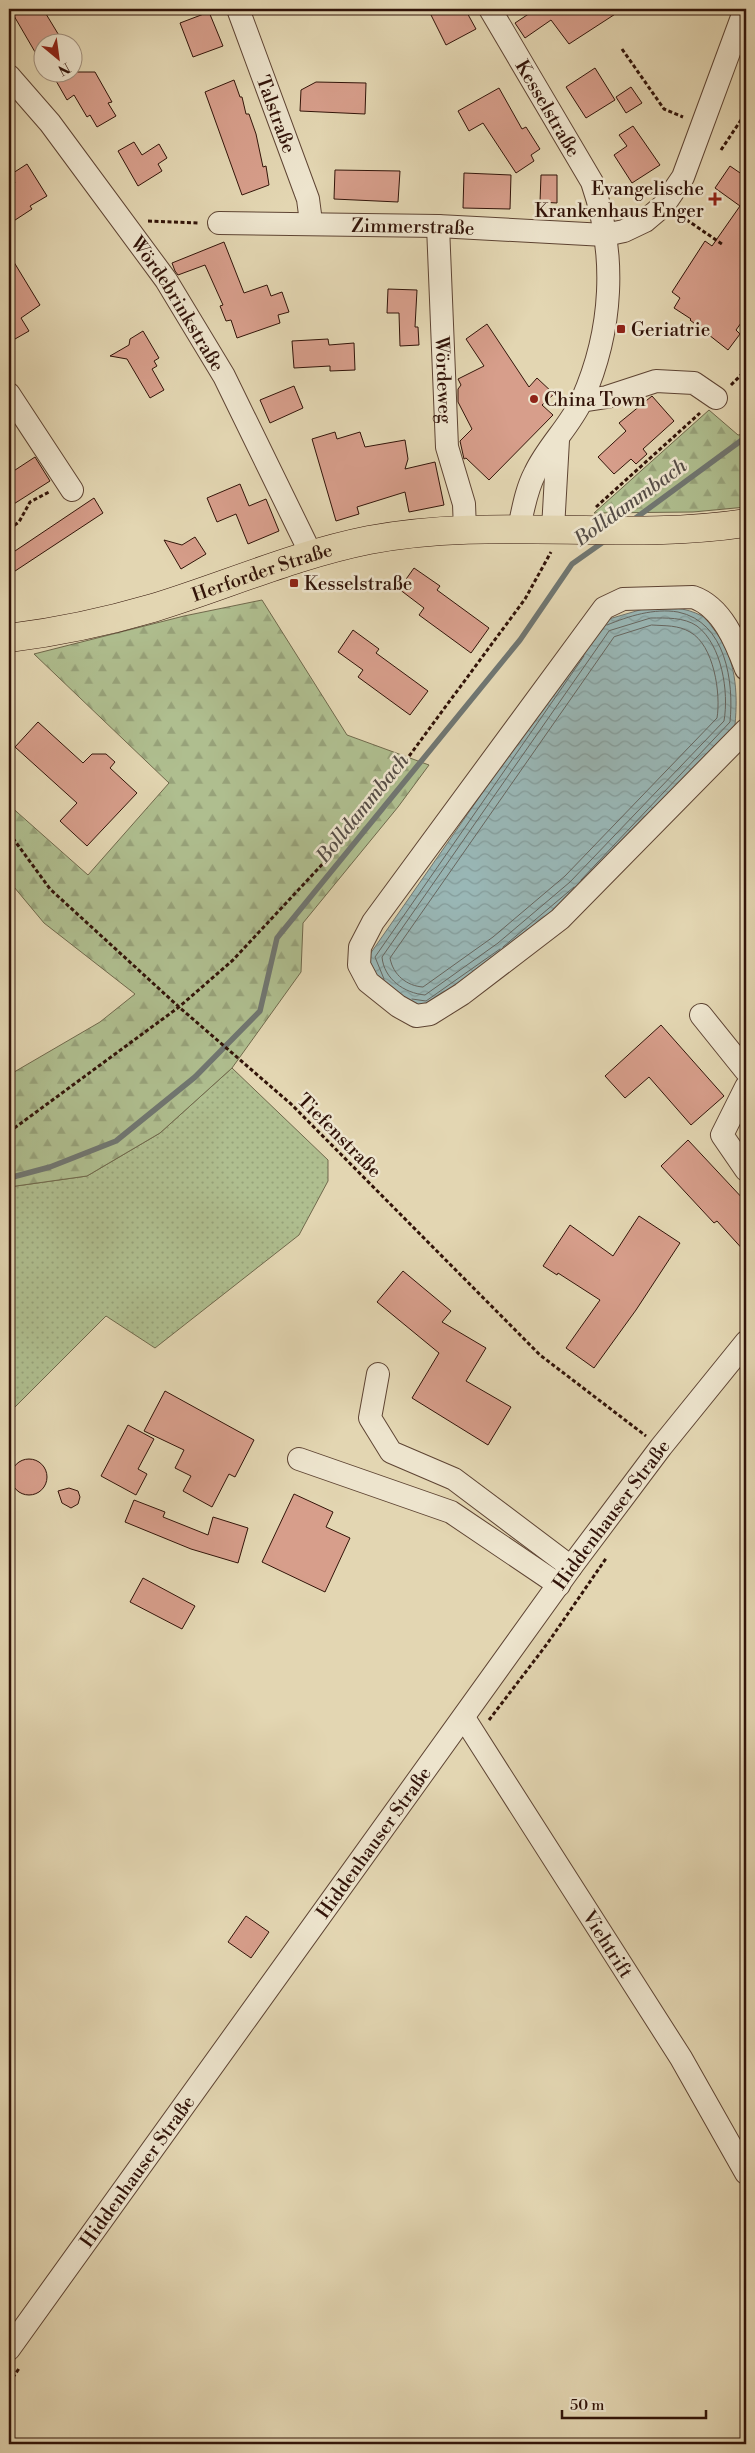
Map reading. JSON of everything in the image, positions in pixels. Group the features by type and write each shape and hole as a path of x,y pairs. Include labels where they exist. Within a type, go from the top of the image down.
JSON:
{"main road":[{"name":"Herforder Straße","path":"9,638 67,631 153,608 311,554 370,540 465,530 519,528 678,530 746,523"}],"street":[{"name":"Talstraße","path":"238,9 308,199 310,222"},
{"name":"Zimmerstraße","path":"219,222 310,222 438,226 605,235 631,228 645,221 664,205 683,177 745,9"},
{"name":"Kesselstraße","path":"493,10 592,182 602,210 610,275 608,307 600,353 581,401 535,473 519,528"},
{"name":"Wördebrinkstraße","path":"9,76 50,123 166,280 224,376 311,554"},
{"name":"Wördeweg","path":"438,226 447,447 464,504 465,530"},
{"path":"581,401 607,398 656,381 694,383 716,398"},
{"path":"9,394 72,490"},
{"name":"Kesselstraße","path":"558,438 562,530"},
{"path":"746,669 741,639 712,607 693,597 623,599 604,608 373,922 360,947 359,965 368,982 398,1006 416,1016 430,1014 462,994 560,919 746,730"},
{"path":"701,1015 746,1071"},
{"path":"746,1087 722,1134 746,1170"},
{"name":"Hiddenhauser Straße","path":"9,2349 565,1576 661,1447 746,1342"},
{"path":"378,1374 370,1418 391,1452 454,1479 565,1576"},
{"path":"299,1459 450,1512 565,1576"},
{"name":"Viehtrift","path":"464,1718 680,2058 746,2173"}],"path":[{"path":"622,49 668,111"},
{"path":"720,150 743,117 746,119"},
{"path":"664,205 722,244"},
{"path":"144,220 193,223"},
{"path":"9,1132 178,1007 233,960 356,828 526,599 562,530 746,370"},
{"path":"9,529 19,522 30,502 46,492 52,493 58,498 72,490"},
{"name":"Tiefenstraße","path":"9,833 50,889 178,1007 291,1104 540,1355 661,1447"}],"green space":[{"path":"709,410 738,435 746,434 746,507 693,512 594,513"},
{"path":"262,600 347,735 429,765 398,807 303,923 301,972 232,1068 160,1133 87,1176 9,1187 9,1075 100,1022 135,994 44,923 9,881 9,805 88,875 169,783 34,654 184,616"},
{"path":"232,1068 328,1160 328,1181 299,1235 155,1348 106,1316 9,1413 9,1187 87,1176 160,1133"}],"water":[{"path":"650,607 676,608 696,613 706,619 715,631 727,652 734,676 736,688 735,725 578,890 505,952 427,1007 407,1004 376,976 368,957 602,621"}],"building":[{"path":"10,9 43,9 57,32 32,32 32,47"},
{"path":"428,9 465,9 476,29 446,45"},
{"path":"536,9 623,9 569,44 551,20 525,38 515,23"},
{"path":"209,12 223,46 193,57 180,23"},
{"path":"595,68 615,100 586,118 566,87"},
{"path":"82,72 95,72 112,102 108,103 116,116 97,127 90,115 87,117 74,95 67,100 57,82 82,82"},
{"path":"234,80 240,97 242,97 246,114 249,114 256,134 263,167 266,166 269,185 242,195 205,92"},
{"path":"316,82 366,83 365,114 300,111 301,90"},
{"path":"631,87 642,103 626,113 616,97"},
{"path":"499,88 522,129 526,127 540,149 531,155 534,161 516,173 483,123 469,131 458,111"},
{"path":"633,126 660,165 632,183 614,155 627,146 619,135"},
{"path":"134,142 142,155 159,144 167,158 158,164 162,171 138,186 118,151"},
{"path":"27,164 47,196 30,206 32,209 9,224 9,187 15,183 10,175"},
{"path":"730,166 746,177 746,316 736,330 740,334 728,350 691,319 674,308 680,298 672,292 705,241 712,246 740,206 715,188"},
{"path":"335,170 400,171 398,202 334,199"},
{"path":"464,173 511,175 510,209 463,208"},
{"path":"541,175 557,175 557,203 540,202"},
{"path":"224,242 244,293 267,285 271,296 282,292 289,312 278,315 280,323 237,338 231,320 226,321 220,306 223,305 205,265 178,275 175,271 172,263"},
{"path":"9,254 40,305 21,318 29,331 15,339 9,330"},
{"path":"388,289 417,290 415,327 418,327 419,345 400,346 399,313 387,313"},
{"path":"487,324 529,387 537,378 554,394 542,405 553,415 489,480 466,458 464,459 460,441 472,429 458,402 458,389 461,385 458,379 484,366 466,339"},
{"path":"143,331 159,358 154,361 157,366 152,369 164,390 150,398 127,359 110,356 129,345 130,339"},
{"path":"328,339 329,345 354,343 355,370 330,371 330,366 294,368 292,341"},
{"path":"294,386 303,408 270,423 260,400"},
{"path":"652,396 674,421 643,449 647,454 636,464 631,459 614,474 598,457 626,431 619,423"},
{"path":"335,432 337,439 360,432 365,447 405,440 408,459 405,469 435,462 444,505 409,512 405,492 357,507 359,514 336,521 312,439"},
{"path":"35,457 50,481 9,507 9,474"},
{"path":"240,484 249,506 266,499 279,531 248,544 236,514 217,522 207,498"},
{"path":"94,498 103,513 9,575 9,555"},
{"path":"195,537 206,554 181,569 164,540 182,545"},
{"path":"414,568 440,586 437,590 489,628 471,653 419,615 424,608 399,589"},
{"path":"353,630 379,649 376,653 428,691 410,715 358,677 363,670 338,652"},
{"path":"38,722 83,763 92,754 106,754 115,762 110,768 137,793 87,846 60,821 77,803 15,747"},
{"path":"661,1025 724,1096 691,1125 649,1077 625,1098 605,1076"},
{"path":"688,1140 746,1202 746,1253 717,1221 714,1223 661,1166"},
{"path":"639,1216 680,1243 636,1310 594,1368 566,1348 600,1300 558,1273 557,1275 543,1266 570,1225 613,1256"},
{"path":"403,1271 451,1311 442,1322 486,1348 466,1381 511,1407 488,1445 412,1398 439,1353 377,1302"},
{"path":"165,1391 254,1440 235,1477 229,1474 212,1507 183,1491 191,1476 175,1468 184,1450 144,1431"},
{"path":"128,1425 154,1439 138,1469 147,1474 136,1495 101,1476"},
{"path":"29,1459 41,1465 47,1477 41,1489 29,1495 17,1489 11,1477 17,1465"},
{"path":"69,1488 78,1491 80,1497 78,1504 71,1508 62,1503 58,1491"},
{"path":"294,1494 333,1512 326,1527 350,1538 325,1592 262,1562"},
{"path":"134,1500 165,1512 163,1517 208,1535 213,1517 248,1528 238,1563 191,1549 125,1522"},
{"path":"143,1578 195,1606 182,1629 130,1602"},
{"path":"246,1916 269,1932 251,1958 228,1942"}],"waterway":[{"name":"Bolldammbach","path":"633,520 746,437"},
{"name":"Bolldammbach","path":"9,1178 50,1167 116,1141 195,1077 260,1011 277,938 520,640 572,564 606,540"}],"place":[{"name":"Evangelische Krankenhaus Enger","path":"715,199"},
{"name":"Geriatrie","path":"621,329"},
{"name":"China Town","path":"534,399"},
{"name":"Kesselstraße","path":"294,583"}]}
